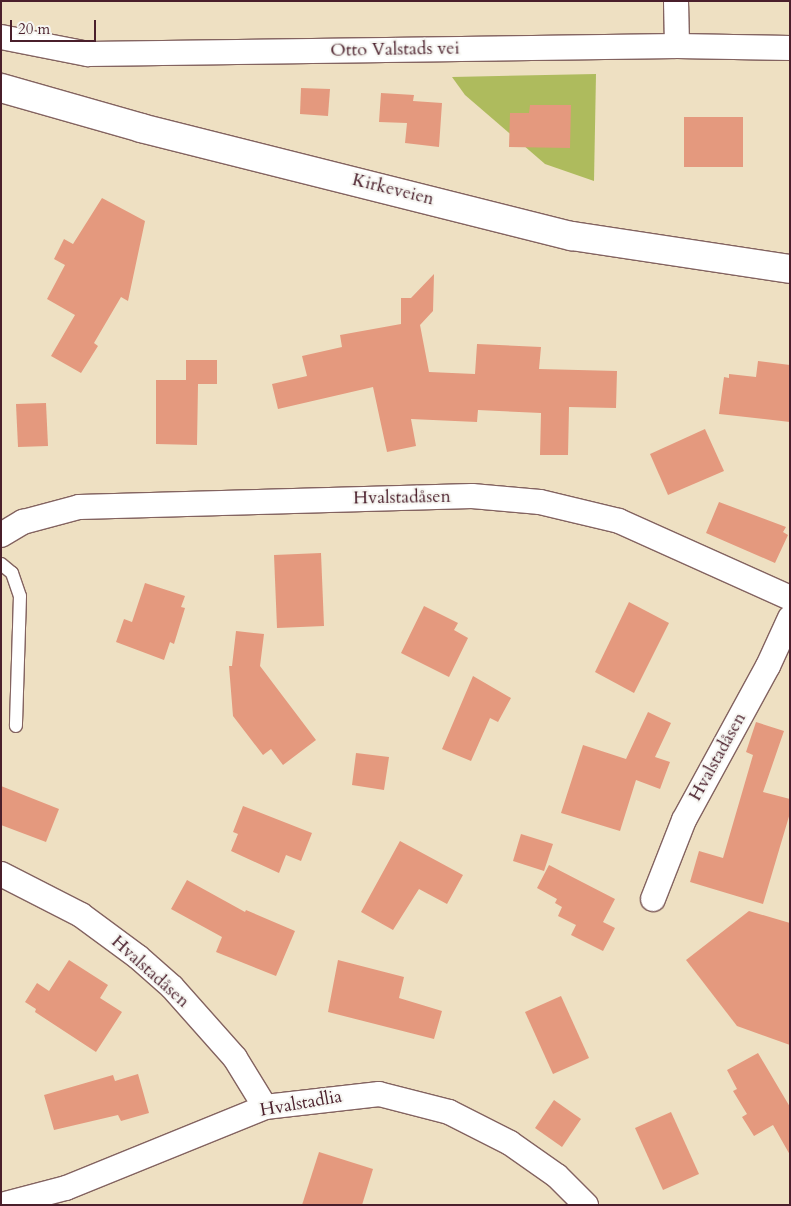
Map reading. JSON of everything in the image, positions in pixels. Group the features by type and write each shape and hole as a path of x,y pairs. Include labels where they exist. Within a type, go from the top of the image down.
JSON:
{"main road":[{"name":"Kirkeveien","path":"1,88 141,128 572,236 790,269"}],"street":[{"path":"676,1 677,46"},
{"name":"Otto Valstads vei","path":"1,37 88,54 677,46 790,48"},
{"name":"Hvalstadåsen","path":"1,535 24,522 79,507 472,496 540,502 620,521 790,598"},
{"name":"Hvalstadåsen","path":"652,899 684,820 768,666 790,618"},
{"name":"Hvalstadåsen","path":"1,874 81,915 138,957 172,987 235,1058 265,1107"},
{"name":"Hvalstadlia","path":"1,1205 66,1188 265,1107 379,1094 449,1112 510,1143 557,1176 586,1205"}],"lane":[{"path":"1,564 12,573 20,596 16,726"}],"green space":[{"path":"596,74 594,181 545,164 465,95 452,77"}],"building":[{"path":"301,88 330,89 328,116 300,114"},
{"path":"381,93 414,95 413,101 442,103 439,147 405,143 407,123 379,122"},
{"path":"530,105 571,105 570,148 509,147 510,113 529,113"},
{"path":"684,117 743,117 743,167 684,167"},
{"path":"102,198 145,221 128,301 121,297 94,343 98,346 81,373 51,356 75,315 47,299 65,265 54,259 64,239 73,244"},
{"path":"434,274 433,311 420,325 429,372 475,374 477,344 541,347 539,369 617,371 616,408 569,407 568,455 540,455 541,413 478,410 477,422 411,419 416,446 387,452 373,387 278,409 272,384 307,376 302,356 342,347 340,335 401,324 401,298 411,298"},
{"path":"186,360 217,360 217,384 198,384 197,445 156,444 156,380 186,380"},
{"path":"758,361 790,365 790,422 719,414 724,377 729,378 729,374 756,377"},
{"path":"46,403 48,446 18,447 16,404"},
{"path":"705,429 724,471 668,495 650,454"},
{"path":"719,502 786,527 783,532 788,535 775,563 706,533"},
{"path":"321,553 324,626 277,628 274,555"},
{"path":"145,583 185,596 181,607 185,608 174,644 170,642 164,660 116,642 124,619 132,622"},
{"path":"629,602 669,623 634,693 595,672"},
{"path":"424,606 458,623 454,630 468,638 449,677 401,653"},
{"path":"236,631 264,634 260,666 316,740 283,765 271,749 263,755 233,716 229,666 232,666"},
{"path":"473,676 511,698 498,722 490,718 471,761 442,749"},
{"path":"648,712 671,723 655,757 670,762 660,789 636,780 620,831 561,813 583,745 626,759"},
{"path":"756,722 784,731 763,792 790,799 790,813 763,904 690,882 699,851 723,858 753,755 746,752"},
{"path":"356,753 389,757 384,790 352,785"},
{"path":"1,786 59,809 46,842 1,825"},
{"path":"243,806 312,833 301,861 286,855 279,873 231,851 238,834 233,832"},
{"path":"521,834 553,844 544,871 513,861"},
{"path":"400,841 463,875 447,904 419,889 393,930 361,912"},
{"path":"549,865 615,899 603,922 615,928 603,951 571,935 576,925 558,916 562,907 555,903 557,899 537,888"},
{"path":"187,880 245,912 246,910 295,931 276,976 216,952 222,937 171,909"},
{"path":"749,911 790,923 790,1045 737,1026 686,960"},
{"path":"69,960 108,985 100,998 122,1012 96,1052 35,1012 36,1009 25,1002 37,983 49,991"},
{"path":"338,960 404,977 399,998 442,1011 434,1039 328,1012"},
{"path":"561,996 589,1058 553,1074 525,1012"},
{"path":"758,1053 790,1107 790,1155 773,1125 754,1136 742,1117 747,1114 733,1091 737,1089 727,1070"},
{"path":"138,1074 149,1113 121,1121 118,1115 54,1130 44,1095 113,1075 115,1081"},
{"path":"554,1100 581,1119 562,1147 535,1128"},
{"path":"671,1112 699,1174 663,1190 635,1128"},
{"path":"319,1152 373,1169 362,1205 302,1205"}]}
